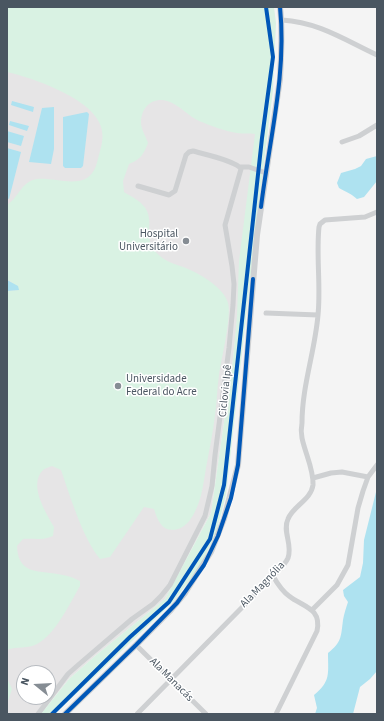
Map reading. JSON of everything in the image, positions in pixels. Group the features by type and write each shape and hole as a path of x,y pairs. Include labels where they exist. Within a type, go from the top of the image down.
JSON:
{"street":[{"path":"65,714 170,611 196,577 211,552 231,498 238,465 257,235 280,79 282,20 280,7"},
{"path":"282,20 306,23 318,27 377,55"},
{"path":"342,142 359,136 377,125"},
{"path":"138,186 169,195 172,194 175,191 186,155 193,151 240,167 249,167 266,173"},
{"path":"38,714 68,674 161,596 170,585 205,516 212,486 233,305 234,284 225,225 240,167"},
{"name":"Ala Magnólia","path":"137,714 273,576 288,557 290,550 286,525 288,519 293,511 308,497 313,487 313,478 302,437 302,418 306,384 318,315 320,224 325,220 365,217 377,212"},
{"path":"266,313 318,315"},
{"path":"312,610 337,585 348,565 358,508 368,477 377,465"},
{"path":"313,478 331,473 342,472 368,477"},
{"path":"273,576 287,595 312,610 318,620 317,631 276,714"},
{"name":"Ala Manacás","path":"136,645 206,714"}],"shaded area":[{"name":"Universidade Federal do Acre","path":"7,7 267,38 233,359 211,513 165,599 95,656 69,679 56,695 56,665 16,665 16,705 48,705 41,714 7,714"}],"green space":[{"name":"Universidade Federal do Acre","path":"7,7 274,7 276,23 273,90 226,495 216,533 199,569 172,603 55,714 41,714 48,705 56,705 56,695 69,679 165,599 211,513 233,359 237,316 239,261 255,134 223,130 199,121 168,101 157,100 152,102 144,110 141,125 148,143 141,156 129,164 123,181 124,192 140,202 147,211 149,217 149,239 154,250 166,260 206,278 226,297 229,309 229,318 219,375 216,410 201,495 197,508 190,520 178,529 173,530 165,528 159,522 154,509 144,507 110,557 100,559 83,529 61,470 52,466 44,469 39,476 37,483 38,491 43,507 54,527 53,536 41,539 23,539 17,546 18,556 26,567 32,570 72,577 80,581 80,586 62,618 44,640 34,646 7,650 7,291 19,290 7,280 7,205 25,185 33,180 45,179 74,181 90,176 96,166 101,147 102,129 93,113 83,104 44,84 7,72"},
{"path":"7,678 12,689 7,704"}],"water":[{"path":"12,101 34,107 33,112 11,105"},
{"path":"54,107 54,149 51,164 29,162 42,108"},
{"path":"87,112 89,114 83,166 81,168 65,168 63,166 63,117"},
{"path":"10,121 29,126 27,131 9,125"},
{"path":"7,131 24,136 21,146 7,142"},
{"path":"7,148 21,152 9,199 7,198"},
{"path":"377,156 377,181 364,197 357,199 339,188 337,183 341,173 355,169 361,166 366,159"},
{"path":"7,280 18,286 19,290 7,291"},
{"path":"377,488 377,671 360,687 353,714 315,714 317,708 314,695 326,681 328,672 328,653 336,645 341,635 343,618 348,602 344,596 343,590 360,577 363,563 364,540"}],"cycle path":[{"name":"Ciclovia Ipê","path":"52,714 130,637 169,602 210,539 224,485 262,138 273,57 266,7"},
{"path":"261,207 279,82 282,32 280,7"},
{"path":"65,714 177,603 204,565 218,536 231,498 238,465 253,279"}],"place":[{"name":"Hospital Universitário","path":"186,241"},
{"name":"Universidade Federal do Acre","path":"118,386"}]}
